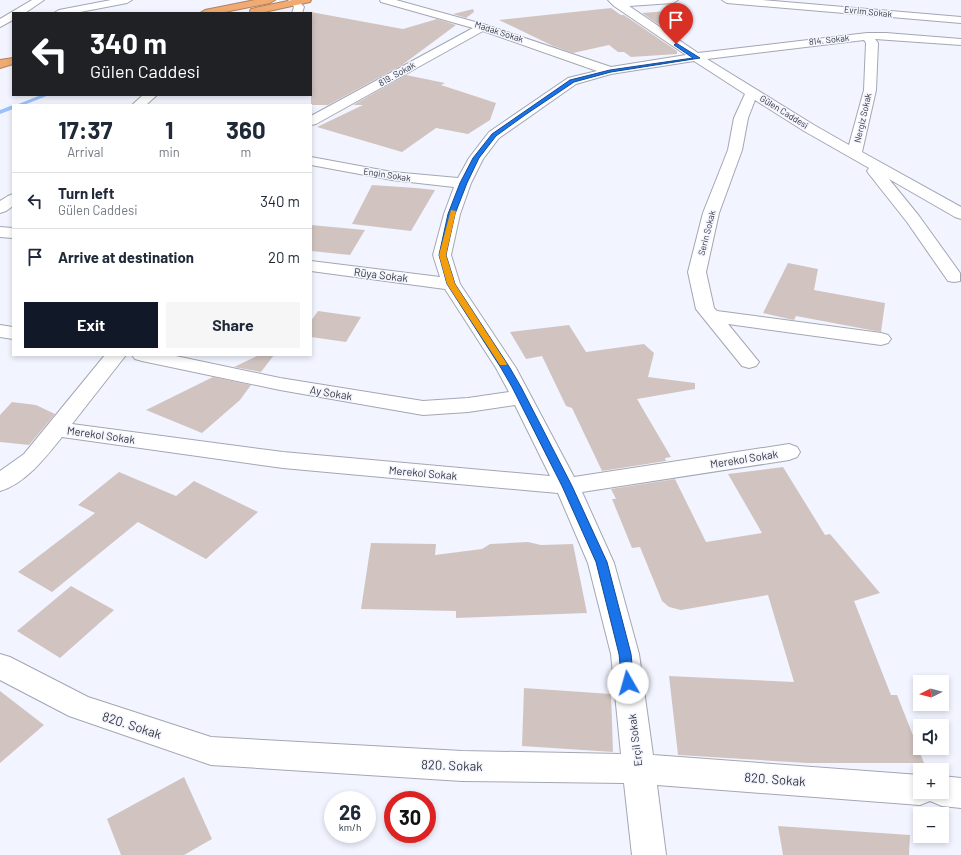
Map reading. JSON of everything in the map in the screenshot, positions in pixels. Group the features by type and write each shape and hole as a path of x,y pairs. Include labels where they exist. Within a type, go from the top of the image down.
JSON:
{"highway":[{"path":"210,12 270,0"},
{"path":"250,12 298,1"},
{"path":"0,54 12,52"},
{"path":"0,64 12,61"}],"street":[{"path":"20,12 39,0"},
{"path":"64,12 127,0"},
{"name":"Madak Sokak","path":"385,0 482,27 610,71"},
{"path":"615,2 673,0"},
{"name":"Evrim Sokak","path":"727,0 802,5 879,14 961,20"},
{"path":"851,0 867,6 879,14"},
{"path":"297,12 299,7 298,1"},
{"name":"Gülen Caddesi","path":"615,2 697,58 752,93 861,158 961,214"},
{"path":"0,25 12,17"},
{"path":"0,25 12,24"},
{"name":"819. Sokak","path":"312,120 482,27"},
{"name":"814. Sokak","path":"697,58 722,53 867,36 886,36 961,42"},
{"name":"Nergiz Sokak","path":"861,158 870,90 872,44 867,36"},
{"name":"Erçil Sokak","path":"649,855 625,654 601,562 567,486 522,397 506,368 451,284 442,255 452,214 464,183 476,158 494,135 572,81 610,71 697,58"},
{"name":"Serin Sokak","path":"749,362 705,309 697,272 711,212 735,150 741,118 752,93"},
{"path":"139,104 150,96"},
{"path":"861,158 913,219 954,277"},
{"name":"Engin Sokak","path":"312,161 392,176 430,181 464,183"},
{"path":"0,208 12,201"},
{"path":"0,232 12,233"},
{"name":"Rüya Sokak","path":"312,266 451,284"},
{"path":"711,316 881,340"},
{"path":"0,331 12,333"},
{"path":"0,483 32,459 115,356"},
{"name":"Ay Sokak","path":"147,356 280,384 423,408 468,405 522,397"},
{"name":"Merekol Sokak","path":"56,429 283,460 567,486 789,452"},
{"name":"820. Sokak","path":"0,666 80,707 211,751 462,766 639,769 913,789"},
{"path":"949,792 961,793"}],"building":[{"path":"611,8 621,15 624,15 677,51 677,54 631,57 624,52 618,52 609,45 573,53 553,46 499,20"},
{"path":"473,9 474,12 466,18 453,14"},
{"path":"681,10 678,38 642,13"},
{"path":"312,12 403,29 437,19 456,25 402,65 328,105 311,104"},
{"path":"406,75 445,83 441,85 496,103 490,120 468,134 436,128 402,152 317,127 363,105 353,105"},
{"path":"372,185 435,190 411,231 352,224"},
{"path":"312,225 365,230 350,255 312,251"},
{"path":"788,263 818,269 814,290 885,303 881,332 796,316 794,320 763,313"},
{"path":"318,311 361,317 346,342 312,337 312,320"},
{"path":"569,325 586,352 644,344 654,353 648,377 695,383 695,389 637,399 671,457 665,458 666,461 602,471 572,408 566,406 542,356 526,359 510,332"},
{"path":"257,356 273,356 261,372 234,367"},
{"path":"213,377 251,385 240,400 202,433 146,410"},
{"path":"12,402 36,405 55,414 29,445 0,442 0,415"},
{"path":"783,467 825,535 830,534 880,593 854,601 891,695 897,695 913,735 913,755 921,755 924,763 807,763 678,755 669,676 794,682 768,595 681,610 669,607 662,601 640,547 632,548 612,499 616,499 611,489 675,479 706,542 762,533 728,474"},
{"path":"119,472 176,496 194,481 258,512 206,559 138,522 52,592 18,572 95,513 78,505"},
{"path":"528,542 541,545 573,544 587,613 456,618 456,611 361,609 371,543 436,544 435,555 482,549 490,544"},
{"path":"71,586 114,610 60,658 17,631"},
{"path":"524,688 611,694 613,752 522,746"},
{"path":"0,691 44,725 0,763"},
{"path":"184,777 212,839 184,855 121,855 107,819"},
{"path":"778,826 910,835 909,855 783,855"}],"waterway":[{"path":"22,104 43,96"},
{"path":"0,112 12,107"}],"slow traffic":[{"path":"453,211 442,255 451,284 503,364"}],"route":[{"path":"628,683 625,654 601,562 567,486 506,368 451,284 442,255 452,214 464,183 476,158 494,135 572,81 610,71 697,58 676,44"}]}
